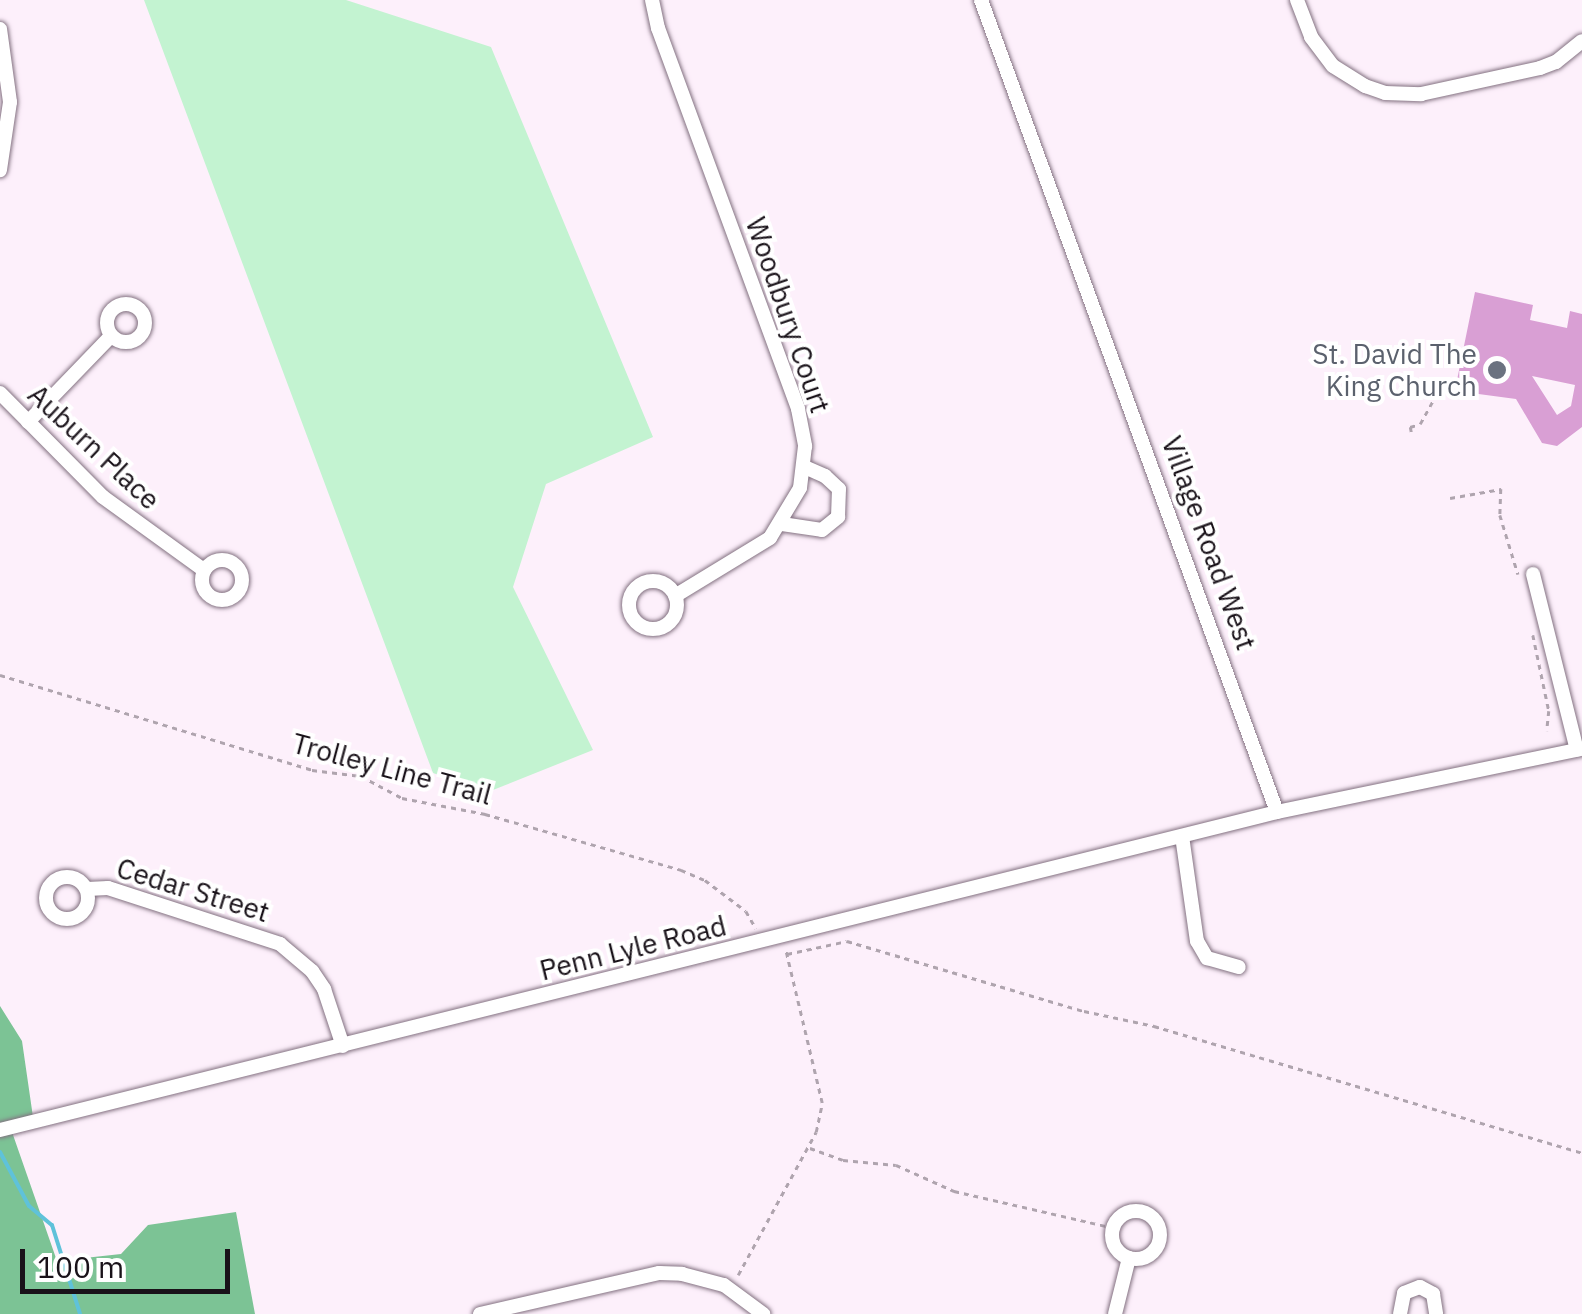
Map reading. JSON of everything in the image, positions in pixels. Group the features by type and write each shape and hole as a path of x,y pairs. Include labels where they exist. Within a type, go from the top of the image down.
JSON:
{"street":[{"name":"Woodbury Court","path":"652,0 658,28 798,409 805,468 782,524 754,551 675,596"},
{"name":"Village Road West","path":"981,0 1277,812"},
{"path":"1297,0 1311,37 1333,66 1365,86 1385,93 1421,94 1540,68 1556,62 1582,41"},
{"path":"0,29 10,102 0,170"},
{"path":"28,422 111,336"},
{"name":"Auburn Place","path":"0,394 103,497 204,570"},
{"path":"782,524 822,530 841,508 839,489 832,481 805,468"},
{"path":"1277,812 1580,750 1526,575"},
{"name":"Penn Lyle Road","path":"0,1130 1277,812"},
{"path":"1182,836 1196,941 1207,958 1239,967"},
{"name":"Cedar Street","path":"87,889 108,888 280,944 304,964 324,989 342,1046"},
{"path":"1136,1211 1156,1222 1160,1238 1146,1257 1129,1258 1116,1247 1114,1228 1119,1218 1136,1211"},
{"path":"1115,1314 1129,1258"},
{"path":"480,1314 659,1273 705,1278 730,1289 763,1314"},
{"path":"1400,1314 1404,1293 1420,1287 1434,1294 1436,1314"}],"path":[{"path":"1411,432 1410,427 1420,424 1433,401"},
{"path":"1450,498 1501,489 1500,515 1526,575"},
{"path":"1530,623 1549,712 1546,731"},
{"name":"Trolley Line Trail","path":"0,675 312,770 361,776 402,798 485,814 681,870 705,880 746,911 757,929"},
{"path":"730,1289 808,1147 819,1119 820,1088 786,951 848,942 1066,1006 1154,1026 1582,1153"},
{"path":"808,1147 844,1160 896,1165 954,1191 1114,1228"}],"green space":[{"path":"144,0 346,0 491,47 653,437 546,484 513,587 593,750 488,792 433,773"},
{"path":"0,1006 22,1041 34,1124 12,1132 57,1261 121,1254 148,1225 236,1212 255,1314 0,1314"}],"building":[{"name":"St. David The King Church","path":"1475,292 1533,305 1530,320 1567,328 1570,311 1582,314 1582,427 1557,446 1542,443 1516,399 1471,393 1472,389 1456,385","holes":["1532,376 1575,385 1571,406 1557,415"]}],"waterway":[{"path":"0,1152 29,1206 52,1225 80,1314"}],"place":[{"name":"St. David The King Church","path":"1497,370"}]}
